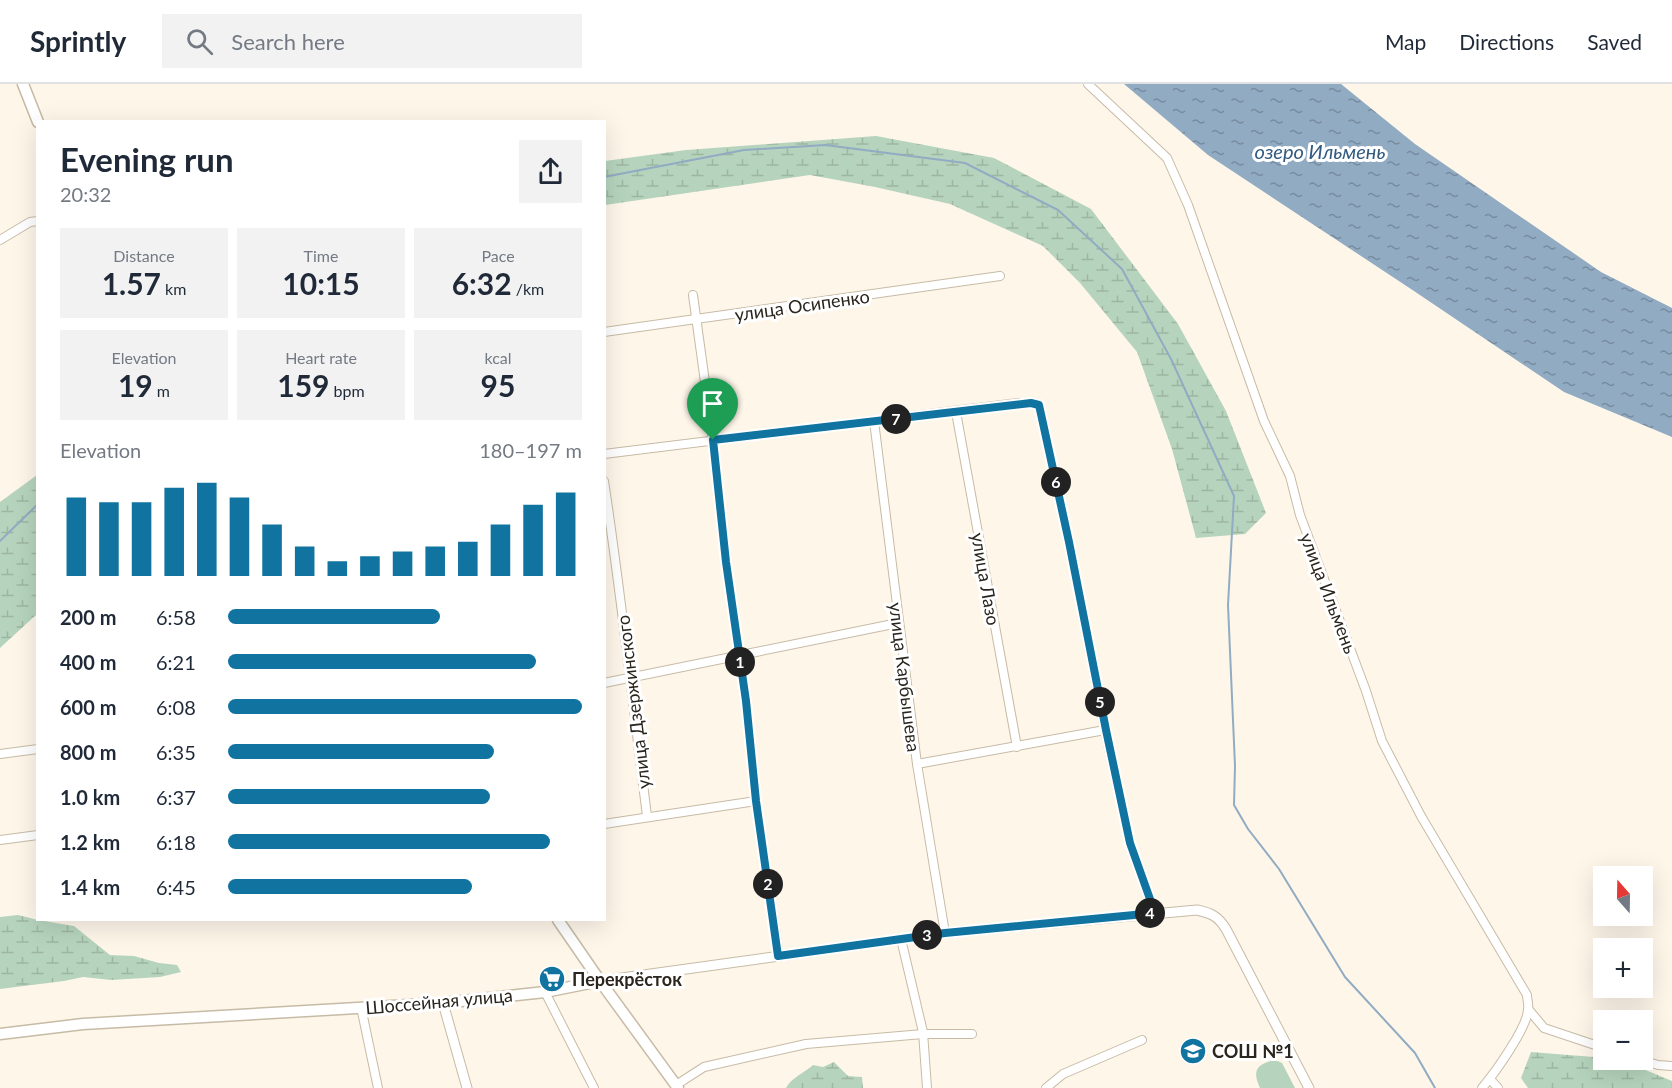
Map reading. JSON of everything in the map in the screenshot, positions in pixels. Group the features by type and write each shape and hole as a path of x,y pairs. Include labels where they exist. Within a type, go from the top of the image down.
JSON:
{"main road":[{"path":"23,84 37,120"},
{"path":"559,921 677,1086"},
{"name":"Шоссейная улица","path":"0,1034 83,1024 443,1003 545,992 600,981"}],"street":[{"name":"улица Ильмень","path":"1088,84 1167,158 1188,205 1264,421 1290,476 1300,515 1366,691 1382,741 1421,816 1527,995 1528,1010"},
{"path":"0,240 30,222 36,221"},
{"name":"улица Осипенко","path":"606,332 1000,276"},
{"path":"693,295 713,440 726,562 746,701 756,801 778,956"},
{"path":"606,454 1018,404 1039,405 1130,843 1155,913"},
{"name":"улица Лазо","path":"956,412 1017,747"},
{"name":"улица Карбышева","path":"874,421 917,764 945,933"},
{"name":"улица Дзержинского","path":"606,494 618,571 647,816"},
{"path":"606,683 898,623"},
{"path":"917,764 1106,730"},
{"path":"0,754 36,749"},
{"path":"606,824 756,801"},
{"path":"0,840 36,835"},
{"name":"Шоссейная улица","path":"600,981 945,933 1197,910 1208,912 1220,920 1309,1088"},
{"path":"901,939 923,1034 927,1088"},
{"path":"545,992 594,1088"},
{"path":"443,1003 467,1088"},
{"path":"361,1007 378,1088"},
{"path":"1528,1010 1545,1028 1593,1044"},
{"path":"1482,1088 1525,1022 1528,1010"},
{"path":"677,1086 705,1066 806,1044 923,1034 972,1034"},
{"path":"1046,1088 1063,1074 1142,1040"},
{"path":"1653,1064 1672,1066"},
{"path":"1490,1078 1498,1088"}],"green space":[{"path":"876,136 994,158 1091,209 1178,324 1226,411 1266,513 1245,534 1196,538 1172,449 1137,352 1080,283 1043,246 950,204 810,175 606,205 606,161 686,150"},
{"path":"36,476 36,615 0,648 0,502"},
{"path":"18,915 36,921 74,926 110,955 134,956 177,965 181,972 160,977 111,980 83,977 0,989 0,917"},
{"path":"1531,1052 1593,1057 1593,1070 1646,1070 1672,1081 1672,1088 1528,1088 1521,1078"},
{"path":"1275,1060 1282,1063 1295,1088 1260,1088 1256,1077 1257,1069"},
{"path":"834,1062 848,1076 862,1077 863,1088 786,1088 794,1078 813,1065 823,1067"}],"water":[{"name":"озеро Ильмень","path":"1124,84 1341,84 1415,144 1601,272 1672,308 1672,437 1564,392 1208,155"}],"waterway":[{"path":"606,177 744,150 825,145 965,163 1058,210 1122,269 1171,359 1234,496 1228,605 1235,766 1234,805 1248,829 1279,869 1345,977 1415,1053 1435,1088"},
{"path":"0,541 36,506"}],"place":[{"name":"Перекрёсток","path":"552,979"},
{"name":"СОШ №1","path":"1193,1051"}],"route":[{"path":"1018,404 1039,405 1130,843 1155,913 945,933 778,956 756,801 746,701 726,562 713,440 1018,404"}]}
